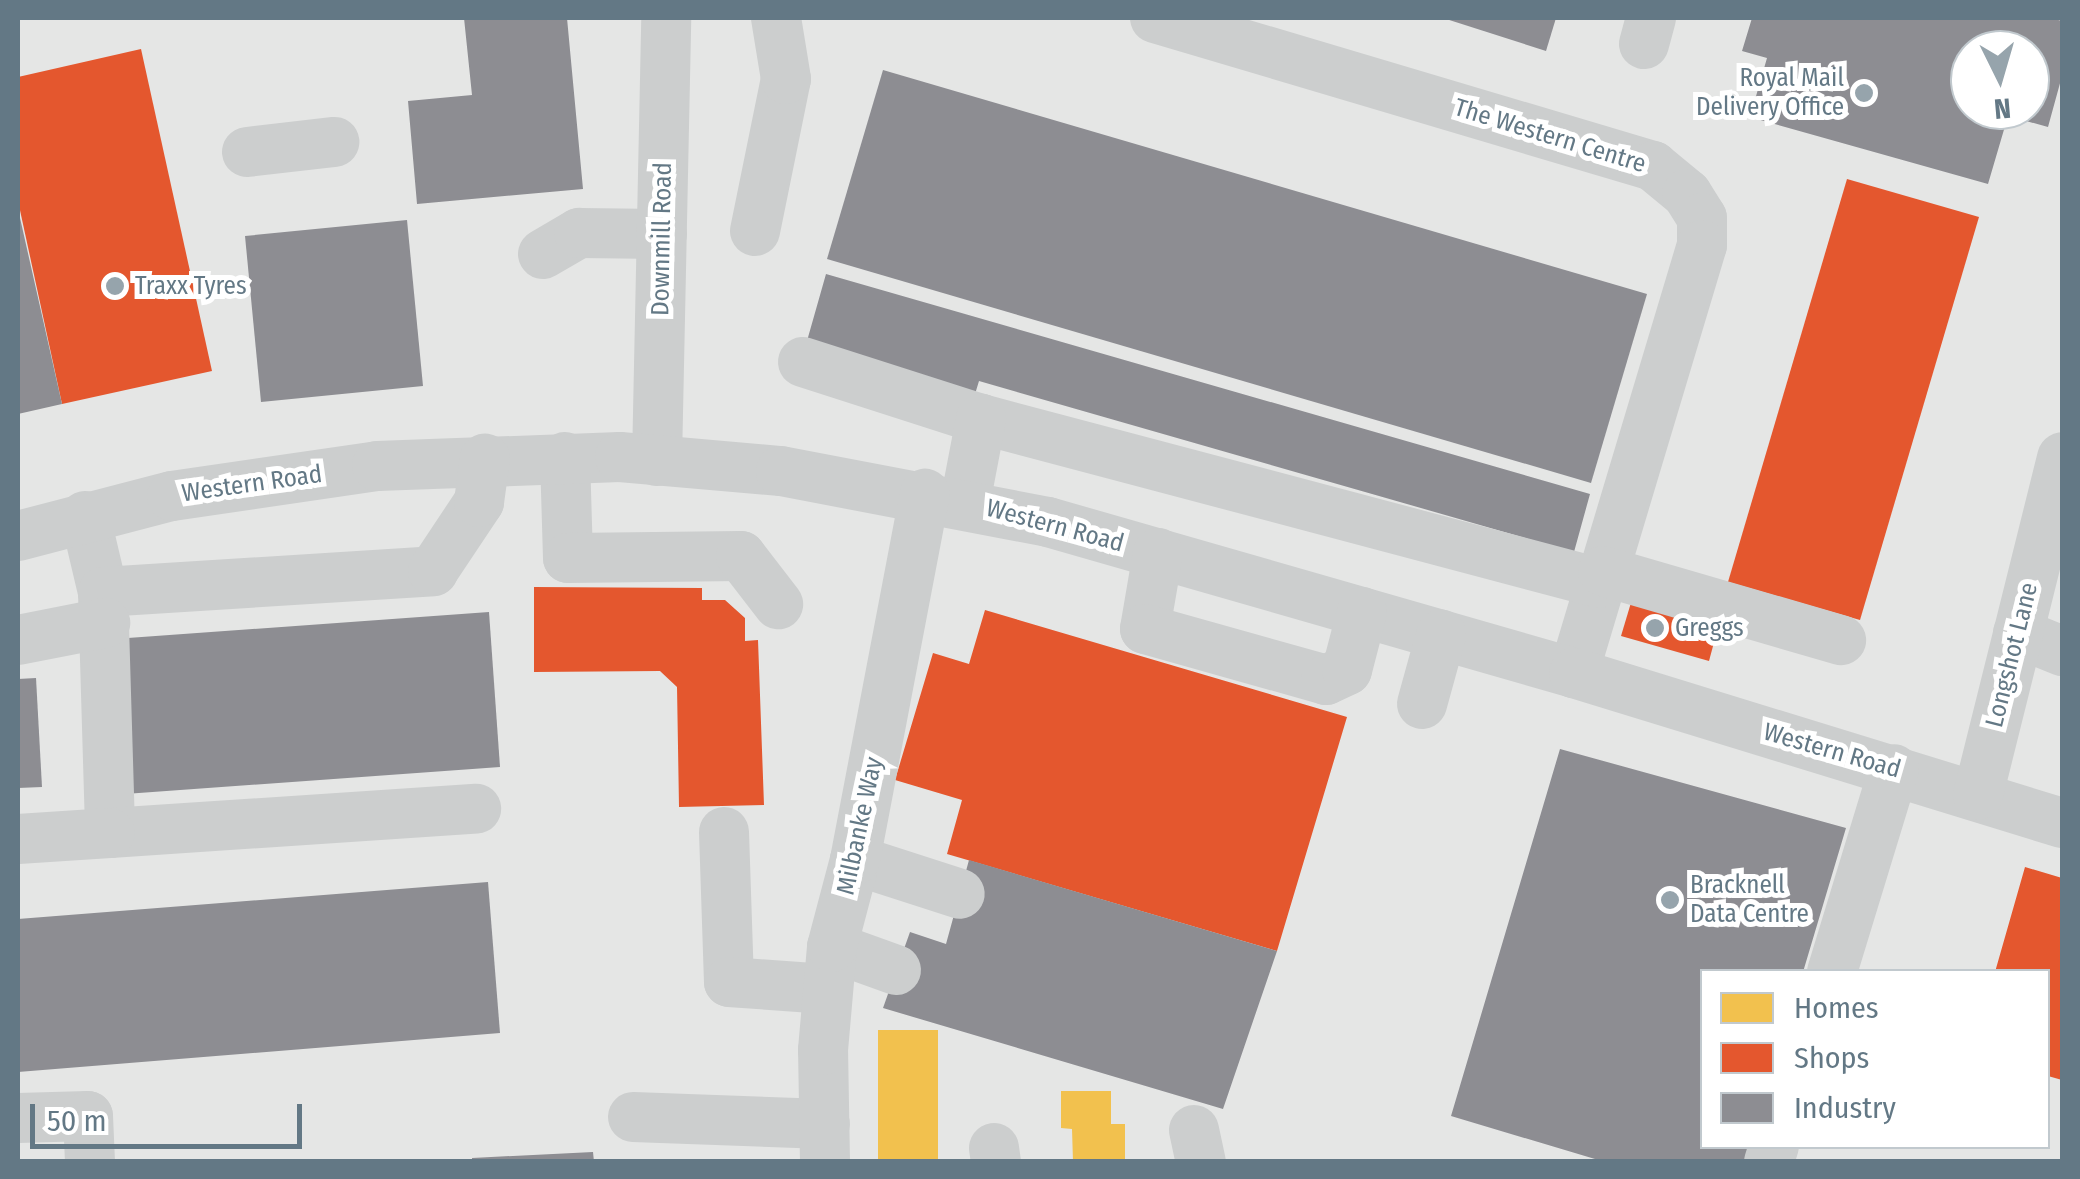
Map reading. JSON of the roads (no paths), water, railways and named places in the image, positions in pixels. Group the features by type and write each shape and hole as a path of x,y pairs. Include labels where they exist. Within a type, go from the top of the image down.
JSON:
{"street":[{"name":"Downmill Road","path":"657,461 666,18"},
{"path":"755,231 786,78 776,18"},
{"name":"The Western Centre","path":"1155,18 1653,166 1687,194 1702,218 1702,245 1574,672"},
{"path":"256,141 333,132"},
{"path":"543,254 579,233 662,234"},
{"path":"803,362 981,419 1841,640"},
{"name":"Milbanke Way","path":"825,1143 829,968 945,498 981,419"},
{"path":"565,457 568,558 741,556 778,604"},
{"name":"Western Road","path":"18,536 232,464 565,457 657,461 945,498 1158,553 1574,672 2062,822"},
{"name":"Longshot Lane","path":"1978,796 2040,642 2062,457"},
{"path":"18,640 104,608 433,571 479,502 485,458"},
{"path":"85,516 104,608 110,833"},
{"path":"1158,553 1144,629 1326,680 1347,670 1362,612"},
{"path":"1422,704 1440,634"},
{"path":"1833,969 1894,769"},
{"path":"18,840 476,809"},
{"path":"724,832 729,982 829,968 896,970"},
{"path":"855,860 960,894"},
{"path":"18,1118 88,1116 90,1162"},
{"path":"632,1117 825,1143"}],"place":[{"name":"Royal Mail Delivery Office","path":"1864,93"},
{"name":"Traxx Tyres","path":"115,286"},
{"name":"Greggs","path":"1655,628"},
{"name":"Bracknell Data Centre","path":"1670,900"}]}
